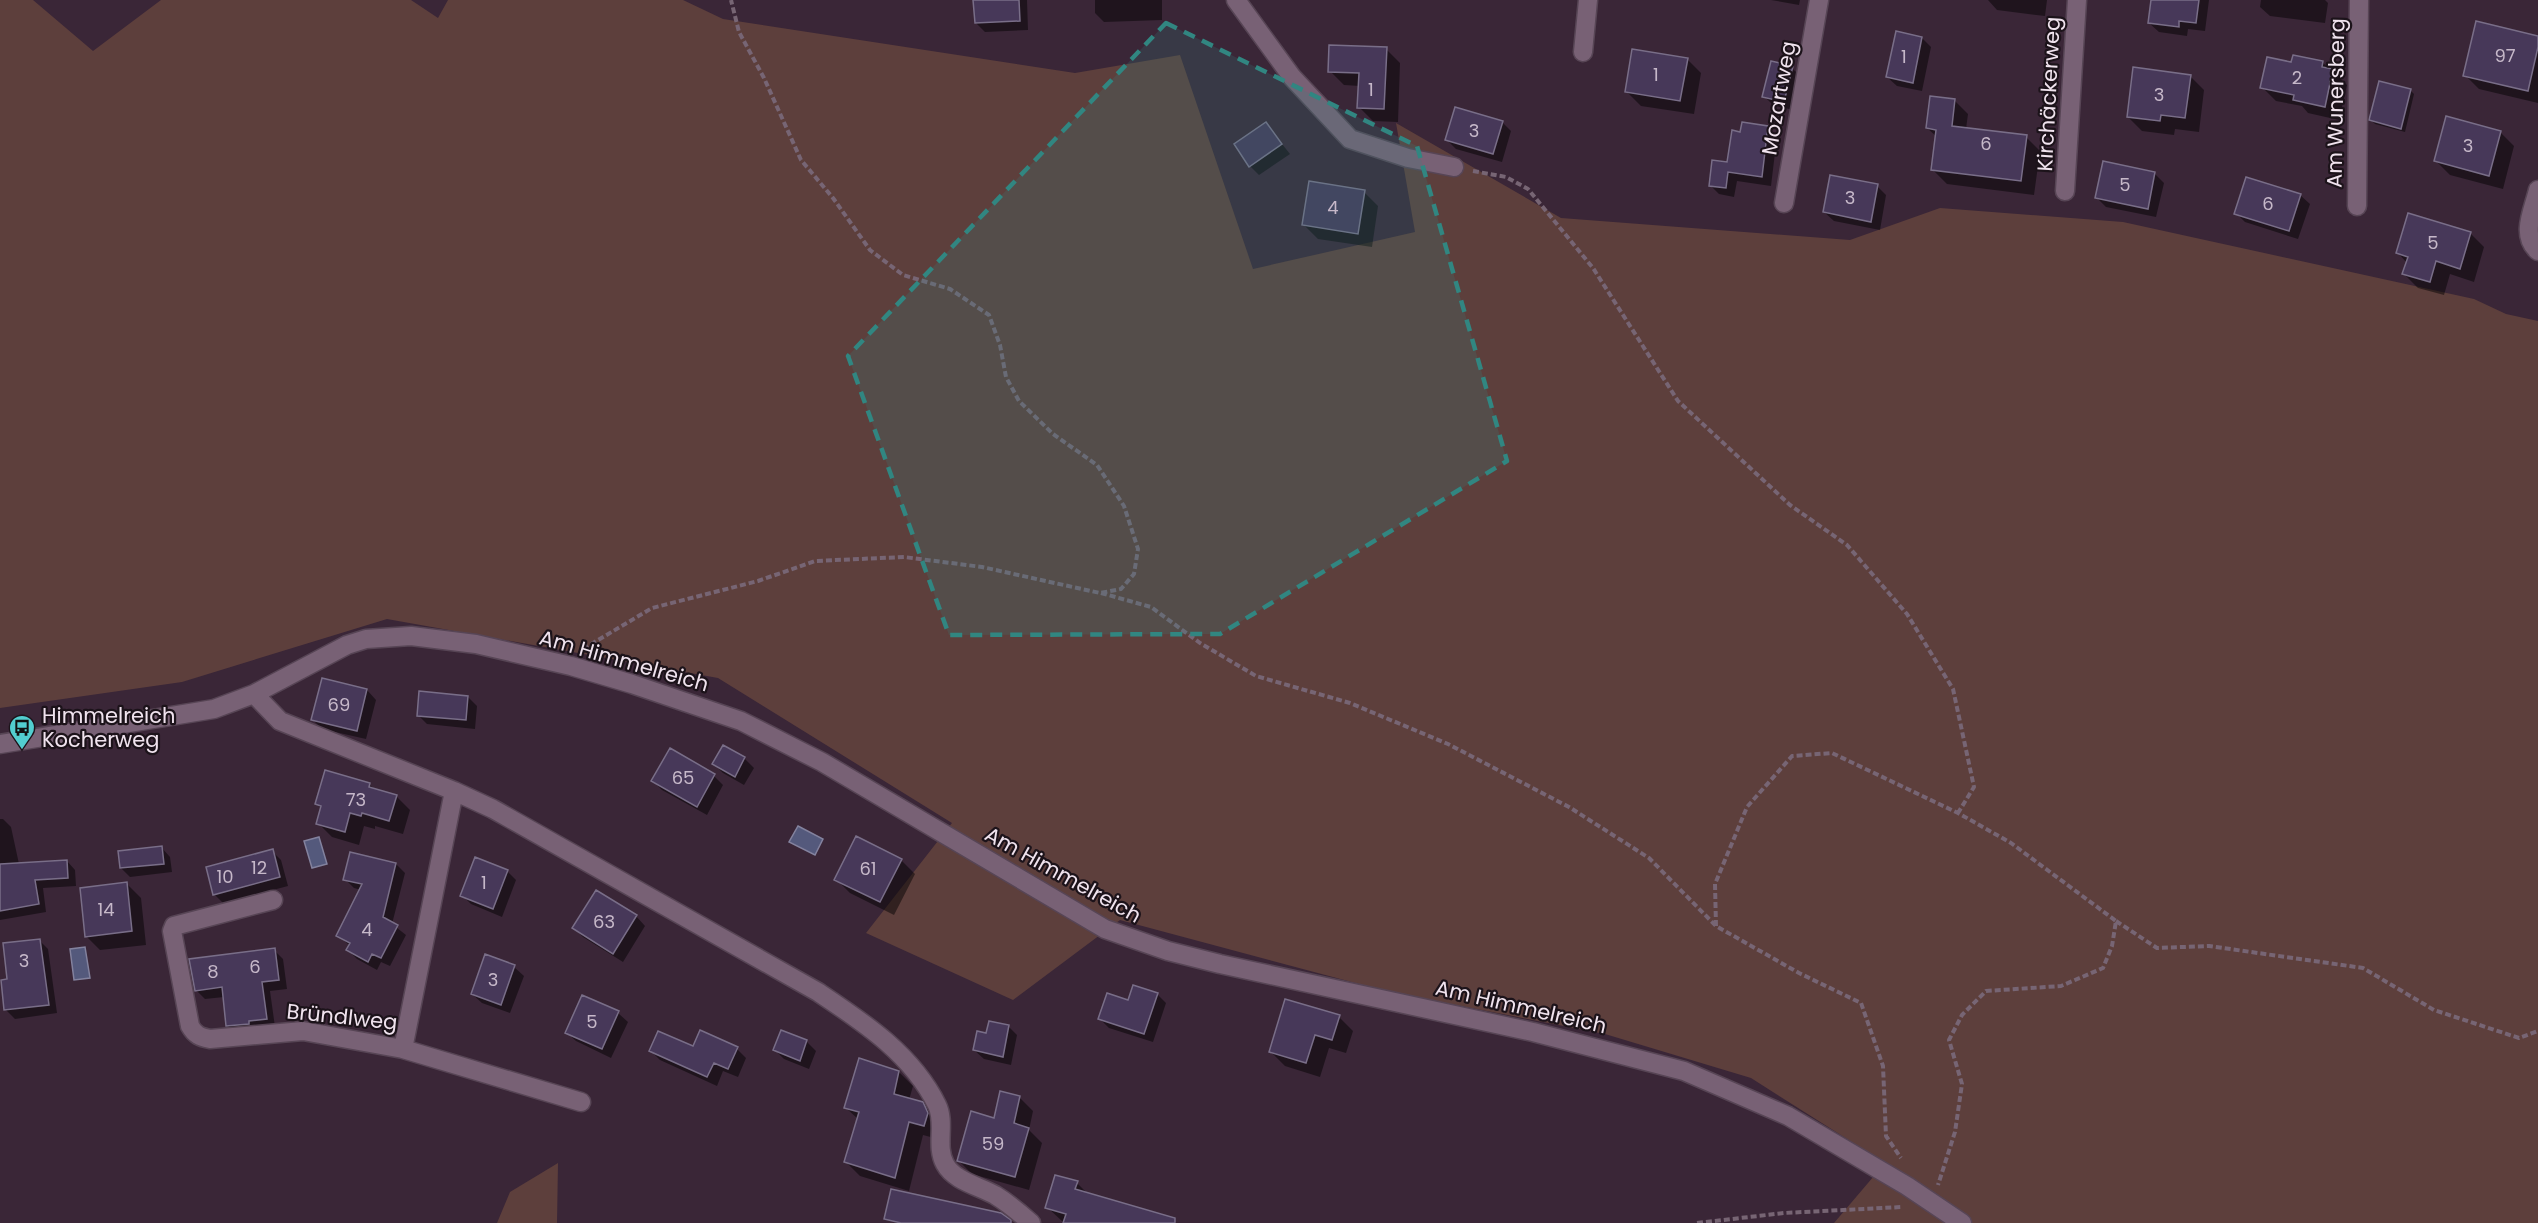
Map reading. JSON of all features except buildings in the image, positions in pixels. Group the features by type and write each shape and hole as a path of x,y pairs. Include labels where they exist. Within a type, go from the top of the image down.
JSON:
{"street":[{"path":"1236,0 1292,78 1350,139 1407,158 1454,167"},
{"path":"1583,52 1588,0"},
{"name":"Mozartweg","path":"1784,203 1819,0"},
{"name":"Kirchäckerweg","path":"2066,191 2077,0"},
{"name":"Am Wunersberg","path":"2357,206 2359,0"},
{"path":"2538,190 2527,235 2530,244 2538,251"},
{"name":"Am Himmelreich","path":"0,744 214,709 254,694 347,645 384,636 411,636 476,644 560,664 697,705 741,721 781,740 1079,914 1138,942 1220,964 1533,1032 1684,1071 1788,1116 1933,1203 1962,1223"},
{"path":"254,694 280,721 493,809 818,992 868,1026 897,1052 920,1079 938,1106 944,1163 954,1175 996,1196 1031,1223"},
{"name":"Bründlweg","path":"273,900 174,927 172,931 190,1026 194,1033 201,1038 210,1039 303,1031 403,1049 454,791"},
{"path":"403,1049 580,1102"}],"path":[{"path":"731,0 739,32 764,78 785,129 801,160 833,198 870,250 903,274 950,289 989,315 1000,345 1006,377 1019,401 1053,434 1097,465 1124,506 1138,549 1134,574 1121,589 1100,593"},
{"path":"1454,167 1506,177 1528,189 1593,268 1678,401 1790,505 1847,545 1907,614 1953,689 1974,787 1958,813"},
{"path":"560,664 652,608 758,581 815,561 904,557 982,567 1100,593 1151,607 1200,643 1256,676 1361,708 1448,744 1569,807 1649,858 1716,926 1799,973 1861,1003 1882,1066 1886,1136 1906,1165"},
{"path":"1716,926 1715,884 1747,807 1792,756 1832,753 1958,813 2010,843 2116,921 2157,948 2209,946 2363,968 2434,1010 2519,1038 2538,1032"},
{"path":"1697,1223 1784,1213 1880,1209 1933,1203 1955,1132 1962,1084 1949,1040 1962,1015 1986,991 2061,986 2103,968 2112,946 2116,921"}],"highlighted area":[{"path":"1166,23 1417,146 1507,461 1220,634 949,635 848,356"}],"shaded area":[{"path":"0,0 33,0 93,51 161,0 411,0 438,18 448,0 683,0 723,19 1075,73 1180,55 1253,269 1415,232 1396,123 1561,218 1850,240 1940,208 2123,222 2474,299 2506,314 2538,321 2538,1223 1834,1223 1885,1163 1751,1078 1605,1034 1389,992 1120,920 1013,1000 866,933 952,823 718,678 387,619 182,682 0,708"},
{"path":"558,1163 557,1223 497,1223 510,1192"}],"water":[{"path":"798,826 823,839 815,855 789,842"},
{"path":"319,837 327,864 312,868 304,841"},
{"path":"85,947 90,978 74,980 70,949"}],"place":[{"name":"Himmelreich Kocherweg","path":"22,751"}]}
